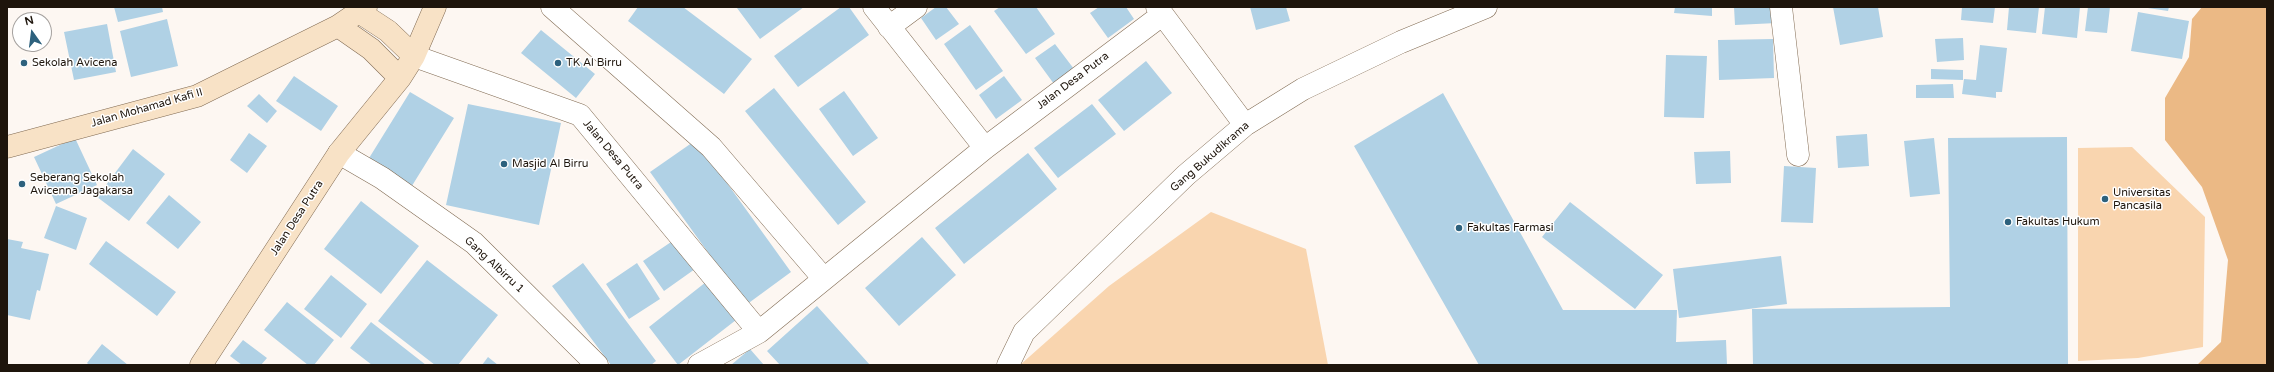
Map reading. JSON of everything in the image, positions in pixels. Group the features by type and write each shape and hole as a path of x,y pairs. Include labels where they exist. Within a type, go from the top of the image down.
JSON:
{"main road":[{"name":"Jalan Desa Putra","path":"201,365 339,153 400,78 414,56 435,7"},
{"path":"362,9 414,56"},
{"name":"Jalan Mohamad Kafi II","path":"7,147 197,96 338,26 362,9"},
{"path":"338,26 370,49 400,78"}],"street":[{"path":"552,7 711,147 824,279"},
{"path":"874,7 984,148"},
{"path":"889,27 916,7"},
{"name":"Gang Bukudikrama","path":"1008,365 1024,332 1186,175 1245,125 1303,89 1401,42 1486,7"},
{"path":"1781,7 1798,155"},
{"name":"Jalan Desa Putra","path":"699,365 759,332 984,148 1160,11"},
{"path":"1160,11 1245,125"},
{"name":"Jalan Desa Putra","path":"414,56 580,115 759,332"},
{"name":"Gang Albirru 1","path":"339,153 382,178 474,243 597,365"}],"shaded area":[{"path":"2202,7 2267,7 2267,365 2197,365 2221,342 2228,260 2202,187 2165,140 2165,98 2189,57 2192,19"},
{"path":"2132,147 2205,217 2203,347 2138,358 2078,361 2078,148"},
{"path":"1211,212 1306,249 1328,365 1020,365 1109,286"}],"building":[{"path":"114,7 162,7 163,12 118,22"},
{"path":"638,7 683,7 752,59 724,94 628,21"},
{"path":"804,7 760,39 737,8"},
{"path":"841,7 849,7 869,35 798,87 774,56"},
{"path":"936,7 946,7 959,24 936,40 921,18"},
{"path":"1000,7 1036,7 1055,34 1026,54 994,11"},
{"path":"1099,7 1126,7 1134,19 1108,38 1090,13"},
{"path":"1250,7 1286,7 1290,21 1256,30"},
{"path":"1675,7 1712,7 1712,16 1674,13"},
{"path":"1734,7 1776,7 1777,23 1735,25"},
{"path":"1833,7 1878,7 1883,37 1840,45"},
{"path":"1962,7 1995,7 1993,23 1961,20"},
{"path":"2009,7 2039,7 2036,33 2007,30"},
{"path":"2045,7 2080,7 2077,38 2042,34"},
{"path":"2088,7 2110,7 2107,33 2085,31"},
{"path":"2141,7 2169,7 2168,11"},
{"path":"2138,12 2189,21 2182,59 2131,51"},
{"path":"167,19 178,66 131,77 120,31"},
{"path":"107,24 116,72 74,80 64,32"},
{"path":"970,25 1003,71 976,90 944,44"},
{"name":"TK Al Birru","path":"541,30 595,74 576,98 521,53"},
{"path":"1963,38 1964,60 1937,62 1935,39"},
{"path":"1773,39 1774,78 1719,80 1718,40"},
{"path":"1055,44 1074,69 1054,84 1035,58"},
{"path":"1980,45 2007,48 2002,92 1996,92 1996,98 1962,94 1964,79 1976,80"},
{"path":"1666,55 1707,56 1704,118 1664,117"},
{"path":"1146,61 1172,93 1124,131 1098,100"},
{"path":"1931,69 1963,70 1963,80 1931,79"},
{"path":"294,76 338,106 321,131 276,101"},
{"path":"1004,76 1022,100 996,119 979,95"},
{"path":"1953,84 1954,98 1916,98 1916,85"},
{"path":"774,88 866,202 838,225 745,111"},
{"path":"844,91 878,138 853,156 819,109"},
{"path":"410,92 454,118 410,189 366,163"},
{"name":"Fakultas Farmasi","path":"1443,93 1563,310 1677,310 1676,342 1726,340 1727,365 1479,365 1354,146"},
{"path":"259,94 277,111 267,123 247,106"},
{"name":"Masjid Al Birru","path":"468,104 561,123 539,225 446,205"},
{"path":"1092,104 1116,134 1058,178 1034,148"},
{"path":"249,133 267,146 247,173 230,160"},
{"path":"1867,134 1869,166 1838,168 1836,136"},
{"name":"Fakultas Hukum","path":"2067,137 2068,365 1753,365 1752,309 1950,307 1948,138"},
{"path":"75,138 97,185 56,204 34,157"},
{"path":"1934,138 1940,194 1910,197 1904,141"},
{"path":"696,140 791,272 746,305 650,172"},
{"path":"133,149 165,174 129,221 97,197"},
{"path":"1730,151 1731,183 1696,184 1694,152"},
{"path":"1028,153 1057,189 964,264 935,228"},
{"path":"1784,166 1816,168 1813,223 1781,222"},
{"path":"169,195 201,222 178,249 146,223"},
{"path":"361,201 419,246 381,294 324,249"},
{"path":"1570,202 1663,275 1635,309 1542,237"},
{"path":"56,206 87,218 76,250 44,238"},
{"path":"922,237 956,275 899,326 865,288"},
{"path":"7,239 23,242 21,248 49,254 40,291 37,290 30,320 7,315"},
{"path":"674,240 695,269 664,291 643,261"},
{"path":"106,241 176,292 157,316 89,264"},
{"path":"1781,256 1787,304 1679,318 1673,269"},
{"path":"427,260 498,315 458,365 435,365 378,321"},
{"path":"583,263 656,361 651,365 611,365 552,286"},
{"path":"637,263 660,299 629,319 606,284"},
{"path":"331,275 367,304 341,338 304,309"},
{"path":"706,282 736,320 678,365 649,327"},
{"path":"287,302 334,340 314,365 308,365 264,330"},
{"path":"817,306 870,365 780,365 767,351"},
{"path":"371,322 426,365 372,365 350,348"},
{"path":"243,340 267,358 261,365 242,365 230,356"},
{"path":"102,344 128,365 89,365 87,363"},
{"path":"750,349 764,365 731,365"},
{"path":"488,357 498,365 482,365"}],"place":[{"name":"Sekolah Avicena","path":"24,63"},
{"name":"TK Al Birru","path":"558,63"},
{"name":"Masjid Al Birru","path":"504,164"},
{"name":"Seberang Sekolah Avicenna Jagakarsa","path":"22,184"},
{"name":"Universitas Pancasila","path":"2105,199"},
{"name":"Fakultas Hukum","path":"2008,222"},
{"name":"Fakultas Farmasi","path":"1459,228"}]}
